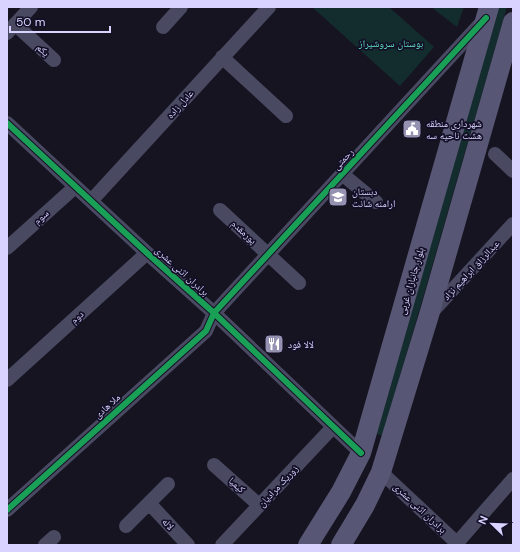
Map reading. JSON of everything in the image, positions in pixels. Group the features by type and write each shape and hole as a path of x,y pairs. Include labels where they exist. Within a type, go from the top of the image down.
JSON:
{"main road":[{"name":"بلوار جانبازان غربی","path":"308,545 341,492 361,453 488,13"},
{"path":"341,545 365,505 381,472 429,316 513,22"},
{"path":"361,453 381,472"}],"street":[{"path":"11,29 31,7"},
{"path":"163,27 181,7"},
{"name":"عادل زاده","path":"91,201 269,7"},
{"name":"رحمتی","path":"214,313 488,13"},
{"name":"یکم","path":"11,29 54,60"},
{"path":"222,57 286,116"},
{"name":"برادران اثنی عشری","path":"7,123 214,313 361,453"},
{"path":"495,154 513,171"},
{"path":"342,174 376,202"},
{"name":"سوم","path":"7,248 75,186"},
{"name":"پورمقدم","path":"220,210 299,283"},
{"name":"عبدالرزاق ابراهیم نژاد","path":"429,316 513,224"},
{"name":"دوم","path":"7,380 147,253"},
{"name":"ملا هادی","path":"7,510 206,331 214,313"},
{"name":"زوریک مرادیان","path":"222,545 333,427"},
{"name":"کیمیا","path":"214,465 260,505"},
{"name":"برادران اثنی عشری","path":"381,472 458,544"},
{"path":"458,544 513,479"},
{"path":"126,526 168,484"},
{"name":"لاله","path":"149,503 188,545"}],"green space":[{"name":"بوستان سروشیراز","path":"312,7 389,7 434,47 400,86"},
{"path":"431,7 464,7 457,27"},
{"path":"497,7 507,7 382,436 377,434 376,430"}],"cycle path":[{"path":"7,510 206,331 214,313 486,18"},
{"path":"7,123 214,313 361,453"}],"place":[{"name":"شهرداری منطقه هشت ناحیه سه","path":"412,129"},
{"name":"دبستان ارامنه شانت","path":"338,197"},
{"name":"لالا فود","path":"274,344"}]}
